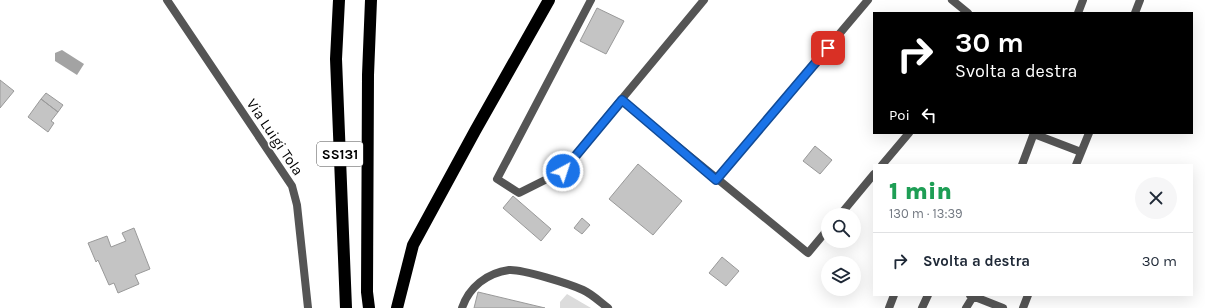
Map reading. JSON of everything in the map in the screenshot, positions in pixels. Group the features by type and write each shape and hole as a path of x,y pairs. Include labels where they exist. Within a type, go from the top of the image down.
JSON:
{"highway":[{"name":"SS131","path":"339,0 336,59 346,308"},
{"name":"SS131","path":"369,308 367,292 368,75 371,0"},
{"path":"397,308 414,245 475,131 549,0"}],"street":[{"name":"Via Luigi Tola","path":"167,0 292,186 297,205 308,308"},
{"path":"591,0 497,179 519,193 563,171 704,0"},
{"path":"716,180 868,0"},
{"path":"952,0 967,12"},
{"path":"1078,12 1083,0"},
{"path":"1135,12 1140,0"},
{"path":"622,100 716,180 808,253 821,237"},
{"path":"883,164 908,134"},
{"path":"1022,164 1034,134 1081,152"},
{"path":"1076,164 1089,134"},
{"path":"846,208 873,175"},
{"path":"462,308 469,292 479,282 491,274 510,270 550,278 584,290 608,308"},
{"path":"889,308 894,296"},
{"path":"922,308 928,296"},
{"path":"966,308 972,296"},
{"path":"974,296 1003,308"},
{"path":"1023,308 1028,296"}],"shaded area":[{"path":"62,50 84,64 77,75 55,61 55,53"},
{"path":"567,294 591,308 560,308 560,302"}],"building":[{"path":"597,8 624,21 606,54 580,41"},
{"path":"0,80 14,91 0,108"},
{"path":"46,93 63,105 58,112 41,99"},
{"path":"41,99 58,112 51,121 54,123 48,132 28,117"},
{"path":"815,146 832,160 820,174 803,161"},
{"path":"638,164 682,201 653,235 609,199"},
{"path":"513,196 551,229 541,241 503,208"},
{"path":"582,218 590,225 582,234 574,228"},
{"path":"134,228 150,269 135,275 139,284 118,293 114,283 109,285 98,260 96,262 88,243 107,236 111,247 126,241 122,233"},
{"path":"722,257 739,271 726,286 709,273"},
{"path":"478,292 545,308 474,308"}],"route":[{"path":"563,171 622,100 716,180 828,48"}]}
